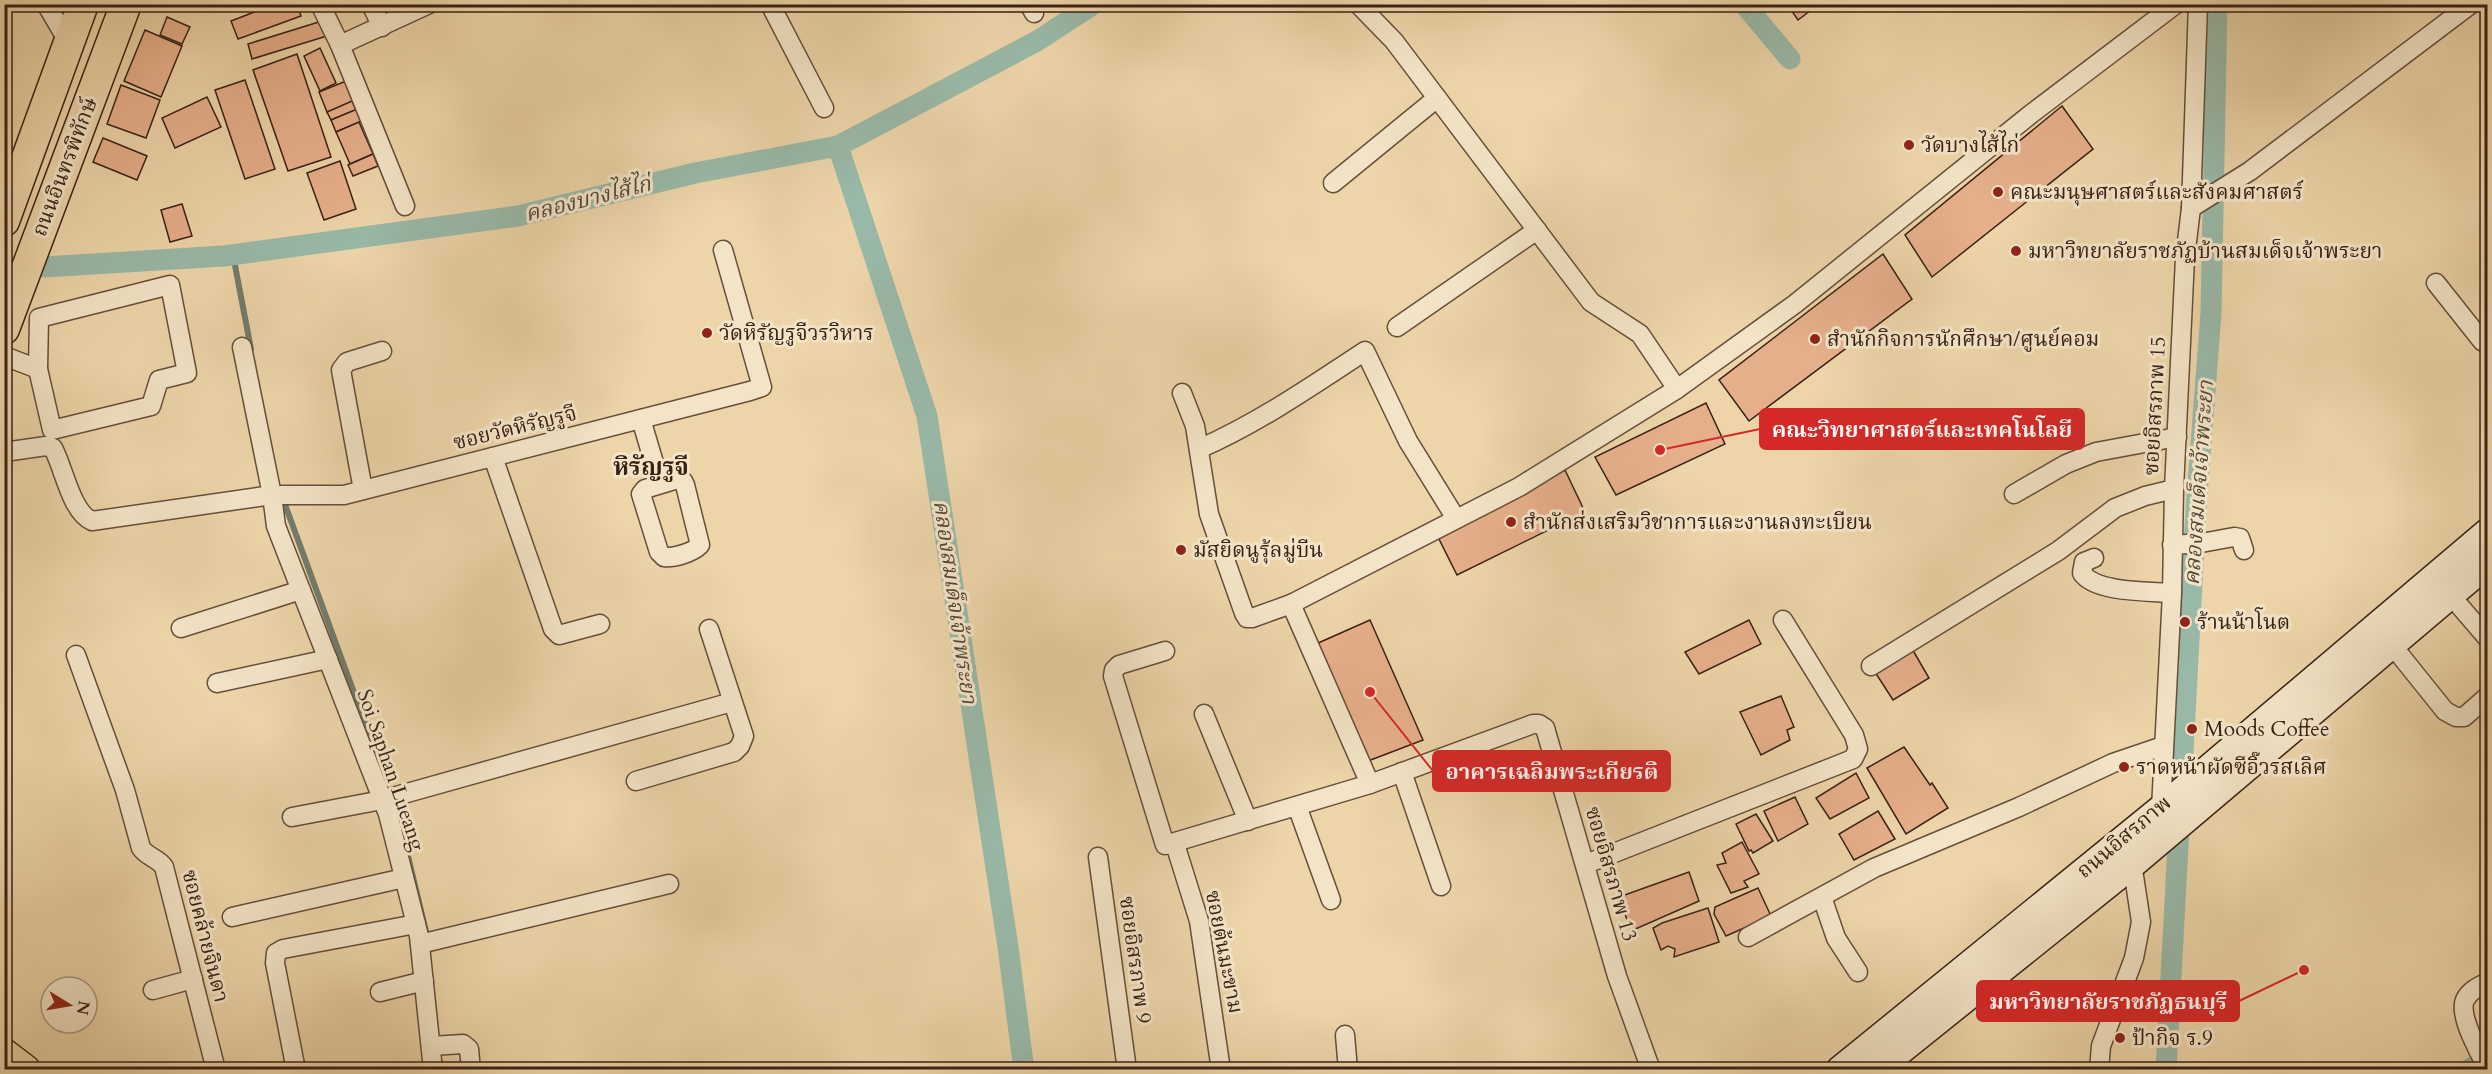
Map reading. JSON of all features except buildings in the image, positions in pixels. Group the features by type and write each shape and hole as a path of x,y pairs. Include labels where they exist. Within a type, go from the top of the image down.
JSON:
{"main road":[{"name":"ถนนอินทรพิทักษ์","path":"4,221 83,4"},
{"name":"ถนนอินทรพิทักษ์","path":"4,329 126,4"},
{"name":"ถนนอิสรภาพ","path":"1840,1070 2176,810 2193,780 2487,532"},
{"path":"1876,1070 2129,867 2176,810 2392,645 2487,563"},
{"path":"4,1054 26,1070"}],"street":[{"path":"46,4 69,43"},
{"path":"320,4 340,45 405,206"},
{"path":"371,4 382,27"},
{"path":"340,45 429,4"},
{"path":"770,4 824,108"},
{"path":"1358,4 1394,41 1591,302 1640,334 1677,389"},
{"path":"1182,393 1194,426 1209,514 1244,613 1247,618 1252,618 1291,604 1519,487 1677,389 1795,304 2013,128 2176,4"},
{"name":"ซอยอิสรภาพ 15","path":"2176,810 2163,746 2172,593 2186,544 2174,489 2185,258 2199,204 2198,4"},
{"path":"2199,204 2223,190 2367,85 2446,12 2471,4"},
{"path":"1333,183 1437,98"},
{"path":"1397,327 1537,230"},
{"name":"ซอยวัดหิรัญรูจี","path":"4,452 46,446 53,448 78,508 84,518 92,521 281,494 345,495 762,387 723,250"},
{"path":"2436,283 2482,341 2487,344"},
{"path":"170,285 187,373 159,380 151,406 52,430 38,369 39,318 170,285"},
{"name":"Soi Saphan Lueang","path":"242,347 281,494 276,526 382,800 404,878 420,944 433,1070"},
{"path":"363,490 341,370 347,362 382,351"},
{"path":"1199,449 1295,396 1365,351 1408,441 1455,518"},
{"path":"4,356 38,369"},
{"path":"641,419 660,483"},
{"path":"2014,494 2066,464 2096,452 2177,437"},
{"path":"493,457 553,629 559,635 567,635 600,624"},
{"path":"1871,666 2058,551 2115,508 2145,495 2174,489"},
{"path":"2186,544 2240,538 2244,550"},
{"path":"2094,558 2084,562 2082,573 2091,583 2106,587 2172,593"},
{"path":"181,628 301,590"},
{"path":"1291,604 1370,784"},
{"path":"2458,604 2487,639"},
{"path":"1586,864 1853,759 1858,749 1854,735 1783,620"},
{"path":"636,781 734,752 740,746 744,736 709,629"},
{"path":"2392,645 2445,711 2456,717 2464,717 2487,696"},
{"name":"ซอยต้นมะขาม","path":"1165,651 1119,665 1114,670 1113,676 1170,844 1199,921 1221,1070"},
{"name":"ซอยคล้ายจินดา","path":"76,655 125,790 141,848 144,853 161,862 164,867 216,1070"},
{"path":"217,683 328,659"},
{"path":"292,817 382,800 732,702"},
{"path":"1204,714 1248,821"},
{"name":"ซอยอิสรภาพ 13","path":"1170,844 1370,784 1539,724 1545,728 1617,976 1651,1070"},
{"path":"1748,937 1874,868 2019,807 2114,763 2163,746"},
{"path":"1402,772 1441,886"},
{"path":"1297,806 1331,900"},
{"name":"ซอยอิสรภาพ 9","path":"1098,857 1127,1070"},
{"path":"2099,1070 2101,1046 2134,958 2141,922 2134,876 2129,867"},
{"path":"232,916 404,878"},
{"path":"420,944 669,884"},
{"path":"1822,897 1836,939 1858,972"},
{"path":"296,1070 275,963 276,953 283,949 416,924"},
{"path":"153,990 193,979"},
{"path":"380,992 424,981"},
{"path":"2484,1063 2464,1011 2465,1000 2475,989 2487,982"},
{"path":"1345,1035 1348,1070"},
{"path":"431,1046 463,1044 469,1049 471,1070"}],"waterway":[{"name":"คลองบางไส้ไก่","path":"44,267 224,256 518,216 695,173 838,146 1037,41 1094,4"},
{"path":"1744,4 1790,59"},
{"name":"คลองสมเด็จเจ้าพระยา","path":"2166,1070 2196,509 2211,313 2217,4"},
{"name":"คลองสมเด็จเจ้าพระยา","path":"838,146 927,416 1008,947 1024,1070"},
{"path":"233,255 251,349"},
{"path":"283,499 397,810 427,936"},
{"path":"2468,1070 2488,1058"}],"place":[{"name":"วัดบางไส้ไก่","path":"1909,145"},
{"name":"คณะมนุษศาสตร์และสังคมศาสตร์","path":"1998,192"},
{"name":"มหาวิทยาลัยราชภัฏบ้านสมเด็จเจ้าพระยา","path":"2016,251"},
{"name":"วัดหิรัญรูจีวรวิหาร","path":"707,333"},
{"name":"สำนักกิจการนักศึกษา/ศูนย์คอม","path":"1815,339"},
{"name":"คณะวิทยาศาสตร์และเทคโนโลยี","path":"1660,450"},
{"name":"สำนักส่งเสริมวิชาการและงานลงทะเบียน","path":"1511,522"},
{"name":"มัสยิดนูรุ้ลมู่บีน","path":"1181,550"},
{"name":"ร้านน้าโนต","path":"2185,622"},
{"name":"อาคารเฉลิมพระเกียรติ","path":"1370,692"},
{"name":"Moods Coffee","path":"2192,729"},
{"name":"ราดหน้าผัดซีอิ๊วรสเลิศ","path":"2124,767"},
{"name":"มหาวิทยาลัยราชภัฏธนบุรี","path":"2304,970"},
{"name":"ป้ากิจ ร.9","path":"2120,1038"}],"district":[{"name":"หิรัญรูจี","path":"651,467"}]}
